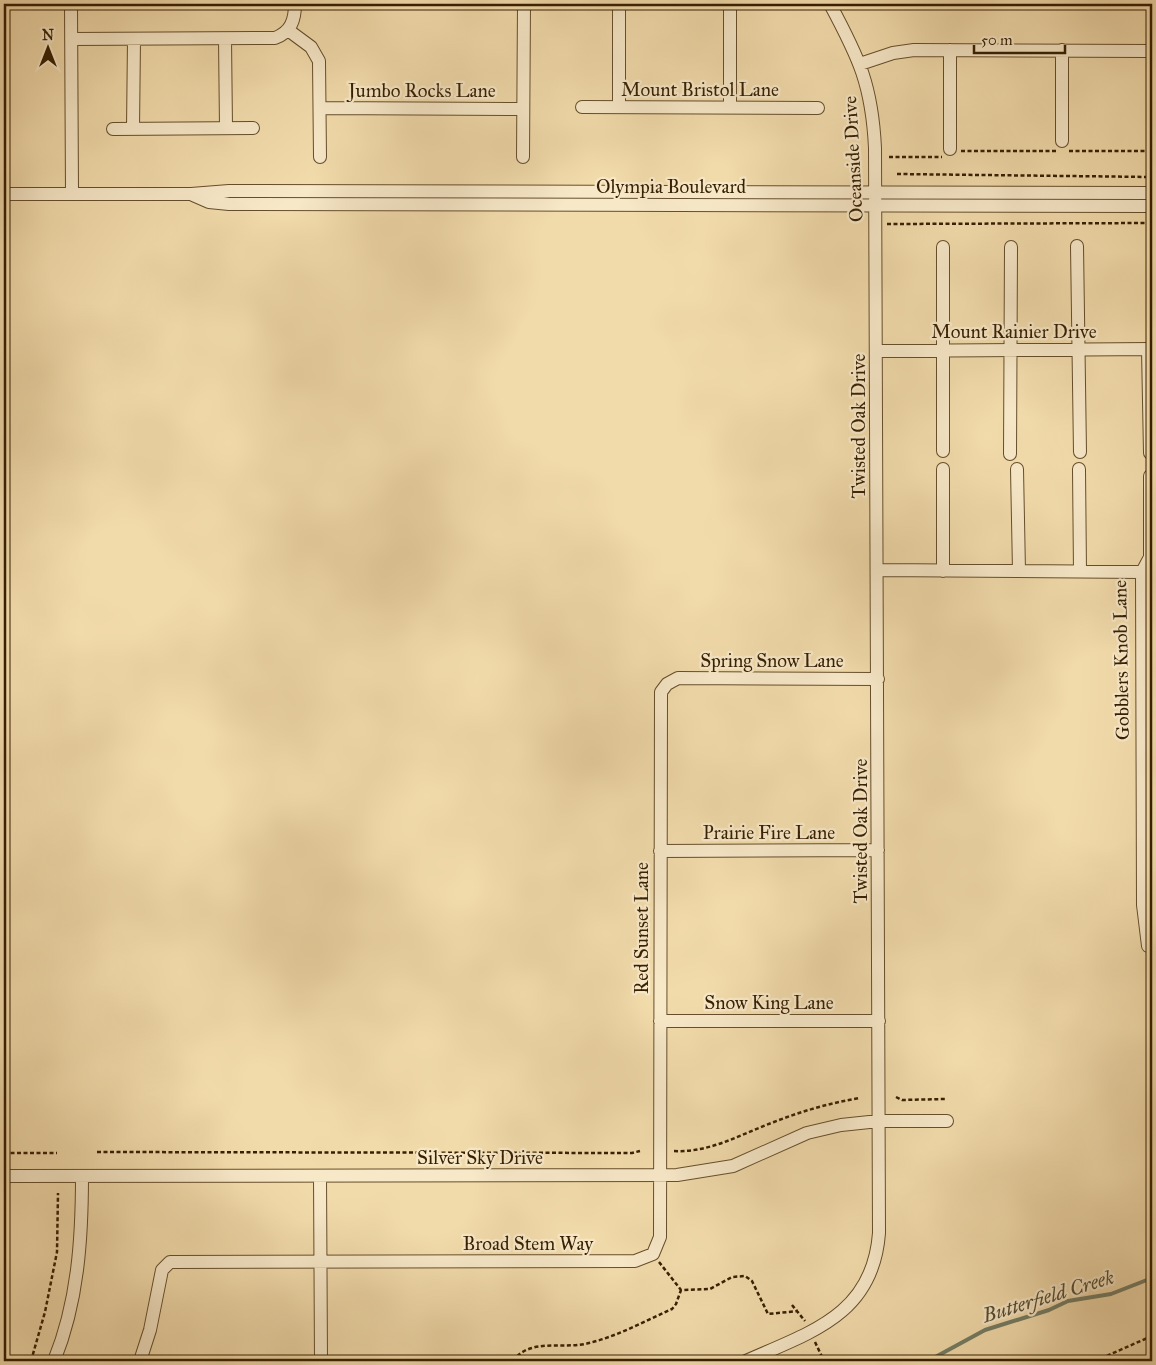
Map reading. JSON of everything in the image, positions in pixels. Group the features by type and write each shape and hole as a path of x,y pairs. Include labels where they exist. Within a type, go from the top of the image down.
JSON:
{"street":[{"path":"71,4 72,194"},
{"path":"71,39 275,38 288,30 294,19 295,4"},
{"path":"523,157 524,4"},
{"path":"619,107 620,4"},
{"path":"730,4 730,107"},
{"name":"Oceanside Drive","path":"830,4 860,64 873,112 876,231"},
{"path":"288,30 311,47 318,56 320,65 320,158"},
{"path":"133,129 134,39"},
{"path":"225,39 226,128"},
{"path":"950,50 950,150"},
{"path":"1062,50 1063,148"},
{"path":"860,64 904,51 1152,51"},
{"name":"Mount Bristol Lane","path":"582,107 818,108"},
{"name":"Jumbo Rocks Lane","path":"320,108 523,109"},
{"path":"113,130 253,128"},
{"name":"Olympia Boulevard","path":"4,194 191,194 229,191 1152,193"},
{"name":"Olympia Boulevard","path":"191,194 209,202 229,204 1152,206"},
{"name":"Twisted Oak Drive","path":"746,1361 834,1320 854,1300 865,1284 873,1267 878,1244 876,231"},
{"path":"1077,246 1080,452"},
{"path":"942,247 942,451"},
{"path":"1010,454 1011,247"},
{"path":"1150,349 1150,453"},
{"name":"Mount Rainier Drive","path":"877,351 1150,349"},
{"path":"942,469 942,570"},
{"path":"1017,469 1019,571"},
{"path":"1079,469 1080,571"},
{"path":"1142,572 1150,557 1150,476"},
{"name":"Gobblers Knob Lane","path":"878,570 1142,572 1147,658 1147,862 1142,905 1148,946"},
{"name":"Spring Snow Lane","path":"667,684 678,678 878,679"},
{"name":"Red Sunset Lane","path":"659,1175 660,697 667,684"},
{"name":"Prairie Fire Lane","path":"660,851 878,850"},
{"name":"Snow King Lane","path":"660,1021 879,1021"},
{"name":"Silver Sky Drive","path":"4,1176 659,1175 694,1173 733,1166 807,1133 841,1125 879,1121 947,1121"},
{"path":"653,1254 660,1237 659,1175"},
{"path":"54,1361 71,1306 78,1271 82,1226 82,1176"},
{"path":"320,1176 321,1361"},
{"name":"Broad Stem Way","path":"140,1361 150,1330 162,1270 170,1262 635,1261 653,1254"}],"path":[{"path":"889,157 944,157 950,150 1063,148 1152,151"},
{"path":"897,174 1152,177"},
{"path":"887,224 1152,224"},
{"path":"896,1097 902,1100 946,1099"},
{"path":"674,1151 716,1146 774,1122 825,1104 860,1098"},
{"path":"97,1152 632,1154 640,1151"},
{"path":"4,1153 56,1153"},
{"path":"30,1361 45,1312 56,1252 58,1193"},
{"path":"653,1254 681,1290"},
{"path":"681,1290 710,1289 732,1277 745,1276 752,1281 768,1314 798,1311"},
{"path":"513,1361 528,1348 589,1344 627,1329 672,1309 681,1290"},
{"path":"792,1305 806,1322"},
{"path":"1095,1361 1152,1336"},
{"path":"814,1340 824,1361"}],"waterway":[{"name":"Butterfield Creek","path":"928,1361 985,1330 1049,1310 1068,1301 1111,1294 1152,1278"}]}
